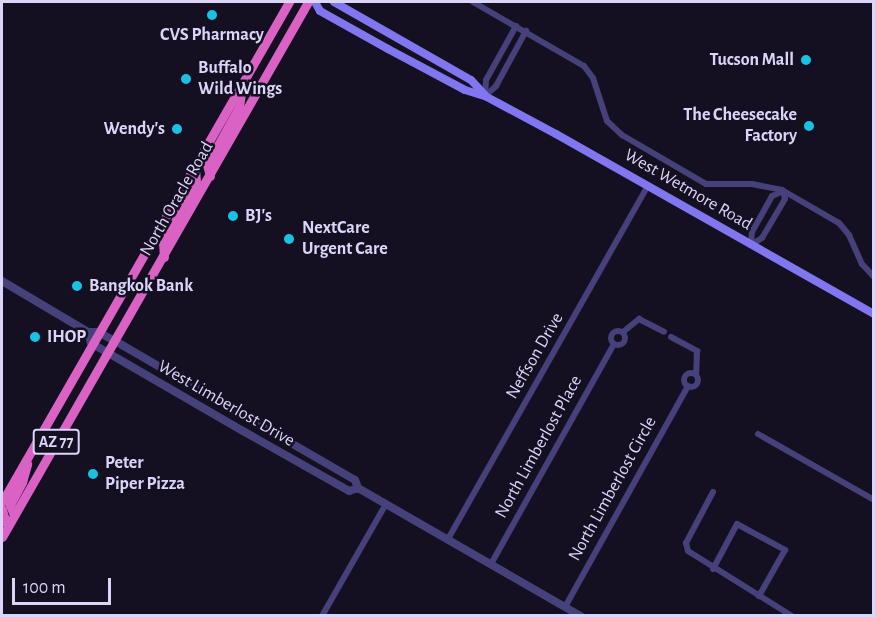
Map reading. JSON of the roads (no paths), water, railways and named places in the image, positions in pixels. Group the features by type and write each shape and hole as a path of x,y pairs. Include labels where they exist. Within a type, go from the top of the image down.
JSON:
{"highway":[{"name":"North Oracle Road","path":"2,502 98,332 195,170 289,2"},
{"name":"North Oracle Road","path":"2,537 308,2"},
{"path":"210,176 207,165 239,107 242,84"},
{"path":"164,257 163,244 196,182 195,170"},
{"path":"14,515 10,505 22,482 31,451"},
{"path":"2,509 4,517 2,522"}],"main road":[{"name":"West Wetmore Road","path":"315,2 320,11 465,90 485,96 873,314"},
{"name":"West Wetmore Road","path":"334,2 471,80 485,96"}],"street":[{"path":"473,2 584,66 592,78 607,121 622,135 706,183 752,184 783,191 839,223 849,235 862,264 873,277"},
{"path":"485,96 486,80 516,26"},
{"path":"485,96 496,86 526,31"},
{"name":"Neffson Drive","path":"448,540 648,186"},
{"path":"751,245 762,238 785,199 783,191"},
{"path":"751,245 752,232 772,196 783,191"},
{"path":"2,281 87,332 92,344"},
{"path":"623,332 625,337 623,344 614,344 610,338 612,334 618,331 623,332 639,319 664,332"},
{"name":"West Limberlost Drive","path":"87,332 98,332 114,341 355,480 358,488 581,615"},
{"path":"671,337 697,351 696,374"},
{"name":"West Limberlost Drive","path":"92,344 349,491 358,488"},
{"name":"North Limberlost Place","path":"491,564 614,344"},
{"name":"North Limberlost Circle","path":"691,372 696,374 698,378 696,385 687,386 683,380 685,376 691,372"},
{"name":"North Limberlost Circle","path":"565,606 687,386"},
{"path":"233,426 243,424 248,420"},
{"path":"758,434 873,500"},
{"path":"307,467 313,462 321,462"},
{"path":"713,492 686,543 688,551 713,569 792,615"},
{"path":"322,615 386,504"},
{"path":"713,569 737,524 785,550 759,596"}],"place":[{"name":"CVS Pharmacy","path":"212,15"},
{"name":"Tucson Mall","path":"806,60"},
{"name":"Buffalo Wild Wings","path":"186,79"},
{"name":"The Cheesecake Factory","path":"809,126"},
{"name":"Wendy's","path":"177,129"},
{"name":"BJ's","path":"233,216"},
{"name":"NextCare Urgent Care","path":"289,239"},
{"name":"Bangkok Bank","path":"77,286"},
{"name":"IHOP","path":"35,337"},
{"name":"Peter Piper Pizza","path":"93,474"}]}
